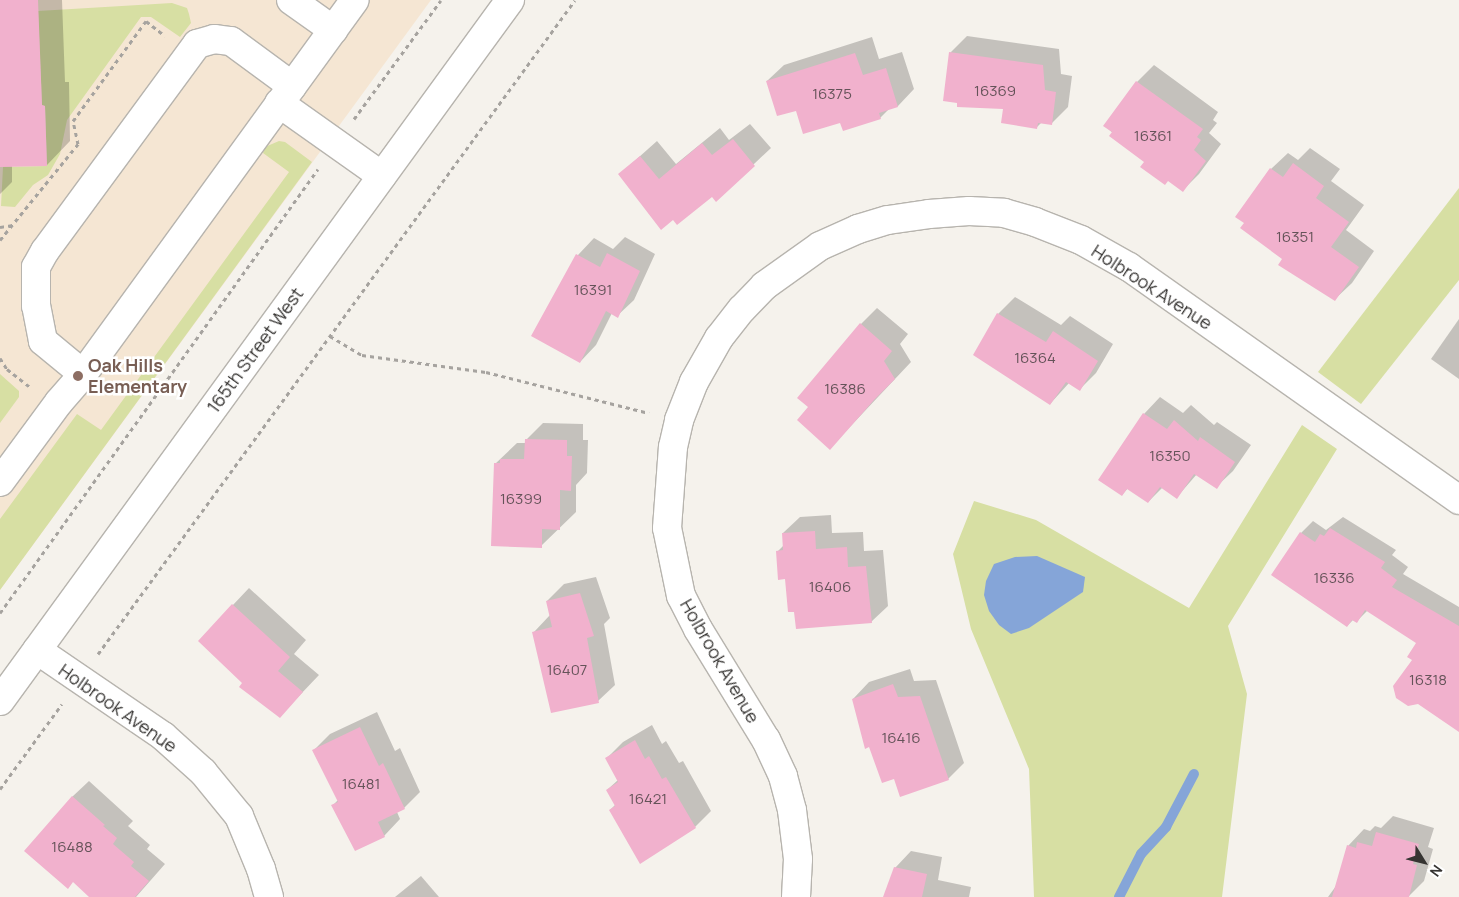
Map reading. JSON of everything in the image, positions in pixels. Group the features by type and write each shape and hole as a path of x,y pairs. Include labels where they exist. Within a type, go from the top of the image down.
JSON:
{"street":[{"path":"291,0 333,30"},
{"path":"0,482 59,402 84,374 355,0"},
{"name":"165th Street West","path":"0,701 510,0"},
{"path":"84,374 43,341 36,306 36,267 45,251 198,44 214,39 230,41 336,143 382,176"},
{"name":"Holbrook Avenue","path":"796,897 798,859 792,810 783,776 766,740 711,652 682,596 667,528 673,447 679,420 698,374 719,338 742,308 764,286 820,246 858,229 888,220 969,211 1004,212 1036,222 1081,240 1128,267 1459,500"},
{"name":"Holbrook Avenue","path":"37,650 163,736 204,772 238,816 269,897"}],"path":[{"path":"0,614 336,143 441,0"},
{"path":"0,789 575,0"},
{"path":"0,240 78,144 73,121 146,21 167,38"},
{"path":"0,227 12,224"},
{"path":"330,336 362,355 486,372 679,420"},
{"path":"0,358 7,369 31,388 26,395"}],"shaded area":[{"name":"Oak Hills Elementary","path":"0,0 431,0 0,590"}],"green space":[{"path":"172,3 187,8 189,14 191,23 180,37 151,17 141,17 67,120 60,154 48,175 33,185 15,207 1,206 3,167 47,166 38,11"},
{"path":"279,141 285,142 312,162 0,590 0,519 77,414 101,430 289,172 263,153 265,147"},
{"path":"1459,188 1459,280 1361,404 1318,372"},
{"path":"0,374 19,391 19,397 0,423"},
{"path":"1302,425 1337,449 1228,626 1247,694 1222,897 1034,897 1029,769 971,629 953,554 974,501 1036,520 1189,608"}],"water":[{"path":"1037,556 1085,577 1083,592 1029,628 1011,634 999,625 989,611 984,595 986,581 994,564 1015,557"}],"building":[{"path":"0,0 38,0 42,105 45,106 47,166 0,167"},
{"path":"949,52 1043,65 1045,90 1056,92 1052,125 1038,123 1037,129 1001,123 1003,109 957,107 957,103 943,101"},
{"path":"855,53 863,75 886,68 898,107 879,113 881,119 843,131 840,123 803,134 796,111 777,116 766,81"},
{"path":"1136,81 1203,129 1197,137 1201,140 1194,150 1206,161 1183,192 1168,181 1165,185 1140,167 1144,162 1109,136 1112,132 1103,126"},
{"path":"733,139 755,166 716,202 712,197 677,225 673,220 661,230 618,174 640,156 659,179 702,143 712,155"},
{"path":"1293,163 1324,186 1316,198 1349,222 1331,247 1359,267 1335,301 1278,265 1282,259 1240,228 1244,223 1235,217 1270,168 1283,177"},
{"path":"607,253 640,271 618,318 606,311 580,363 531,336 576,254 600,267"},
{"path":"997,313 1046,342 1053,331 1098,361 1080,391 1066,382 1050,405 973,355"},
{"path":"860,323 892,351 884,361 895,379 830,450 797,420 808,407 797,398"},
{"path":"1143,413 1167,429 1174,420 1198,441 1200,437 1235,462 1217,489 1194,474 1177,499 1160,487 1148,503 1127,489 1122,496 1098,480"},
{"path":"525,439 567,440 567,456 572,456 571,491 560,490 560,530 542,529 542,548 491,546 494,463 500,463 500,459 524,459"},
{"path":"1330,528 1385,562 1381,568 1397,580 1392,587 1459,626 1459,732 1418,704 1408,706 1396,698 1393,686 1412,660 1407,657 1416,643 1365,610 1357,623 1352,620 1347,627 1271,575 1300,532 1315,542 1320,534 1324,536"},
{"path":"815,531 816,549 847,547 848,567 866,566 872,623 796,629 794,612 788,612 785,579 778,580 776,551 783,550 782,533"},
{"path":"580,593 594,636 587,638 599,703 551,713 532,632 552,627 546,601"},
{"path":"232,604 290,657 278,671 303,692 280,718 239,687 242,683 198,641"},
{"path":"893,684 898,697 920,696 949,780 900,797 894,779 882,783 869,747 865,749 852,699"},
{"path":"360,727 379,766 383,763 405,809 378,822 385,837 355,851 331,805 338,802 312,750"},
{"path":"635,740 645,759 649,756 662,779 666,777 696,828 640,864 609,810 615,806 606,790 618,782 605,758"},
{"path":"72,796 117,838 113,844 134,862 131,866 149,881 135,897 89,897 73,882 68,889 24,851"},
{"path":"1376,832 1419,844 1413,864 1417,865 1409,897 1332,897 1347,845 1356,848 1357,842 1372,846"},
{"path":"894,867 927,874 922,897 883,897"}],"waterway":[{"path":"1119,897 1141,854 1166,827 1194,774"}],"place":[{"name":"Oak Hills Elementary","path":"78,376"}]}
